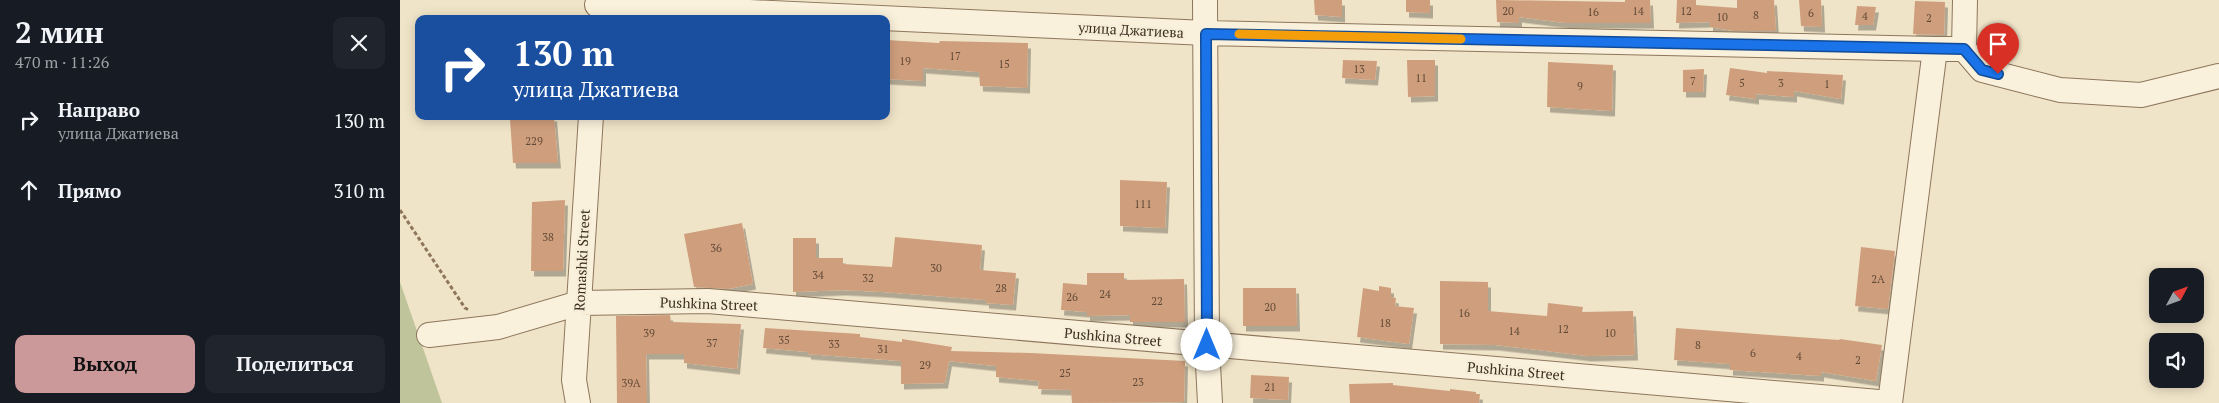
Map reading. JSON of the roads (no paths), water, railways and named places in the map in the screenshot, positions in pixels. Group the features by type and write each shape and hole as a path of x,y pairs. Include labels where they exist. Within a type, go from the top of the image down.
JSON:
{"street":[{"path":"1205,0 1207,345 1210,403"},
{"path":"1965,0 1964,49 1982,70 2060,90 2141,96 2219,76"},
{"name":"улица Джатиева","path":"597,8 761,15"},
{"name":"улица Джатиева","path":"890,21 1206,34 1964,49"},
{"path":"1890,403 1936,49"},
{"name":"Romashki Street","path":"578,403 574,380 591,120"},
{"name":"Pushkina Street","path":"429,335 498,328 580,303 708,301 1890,403"}]}
